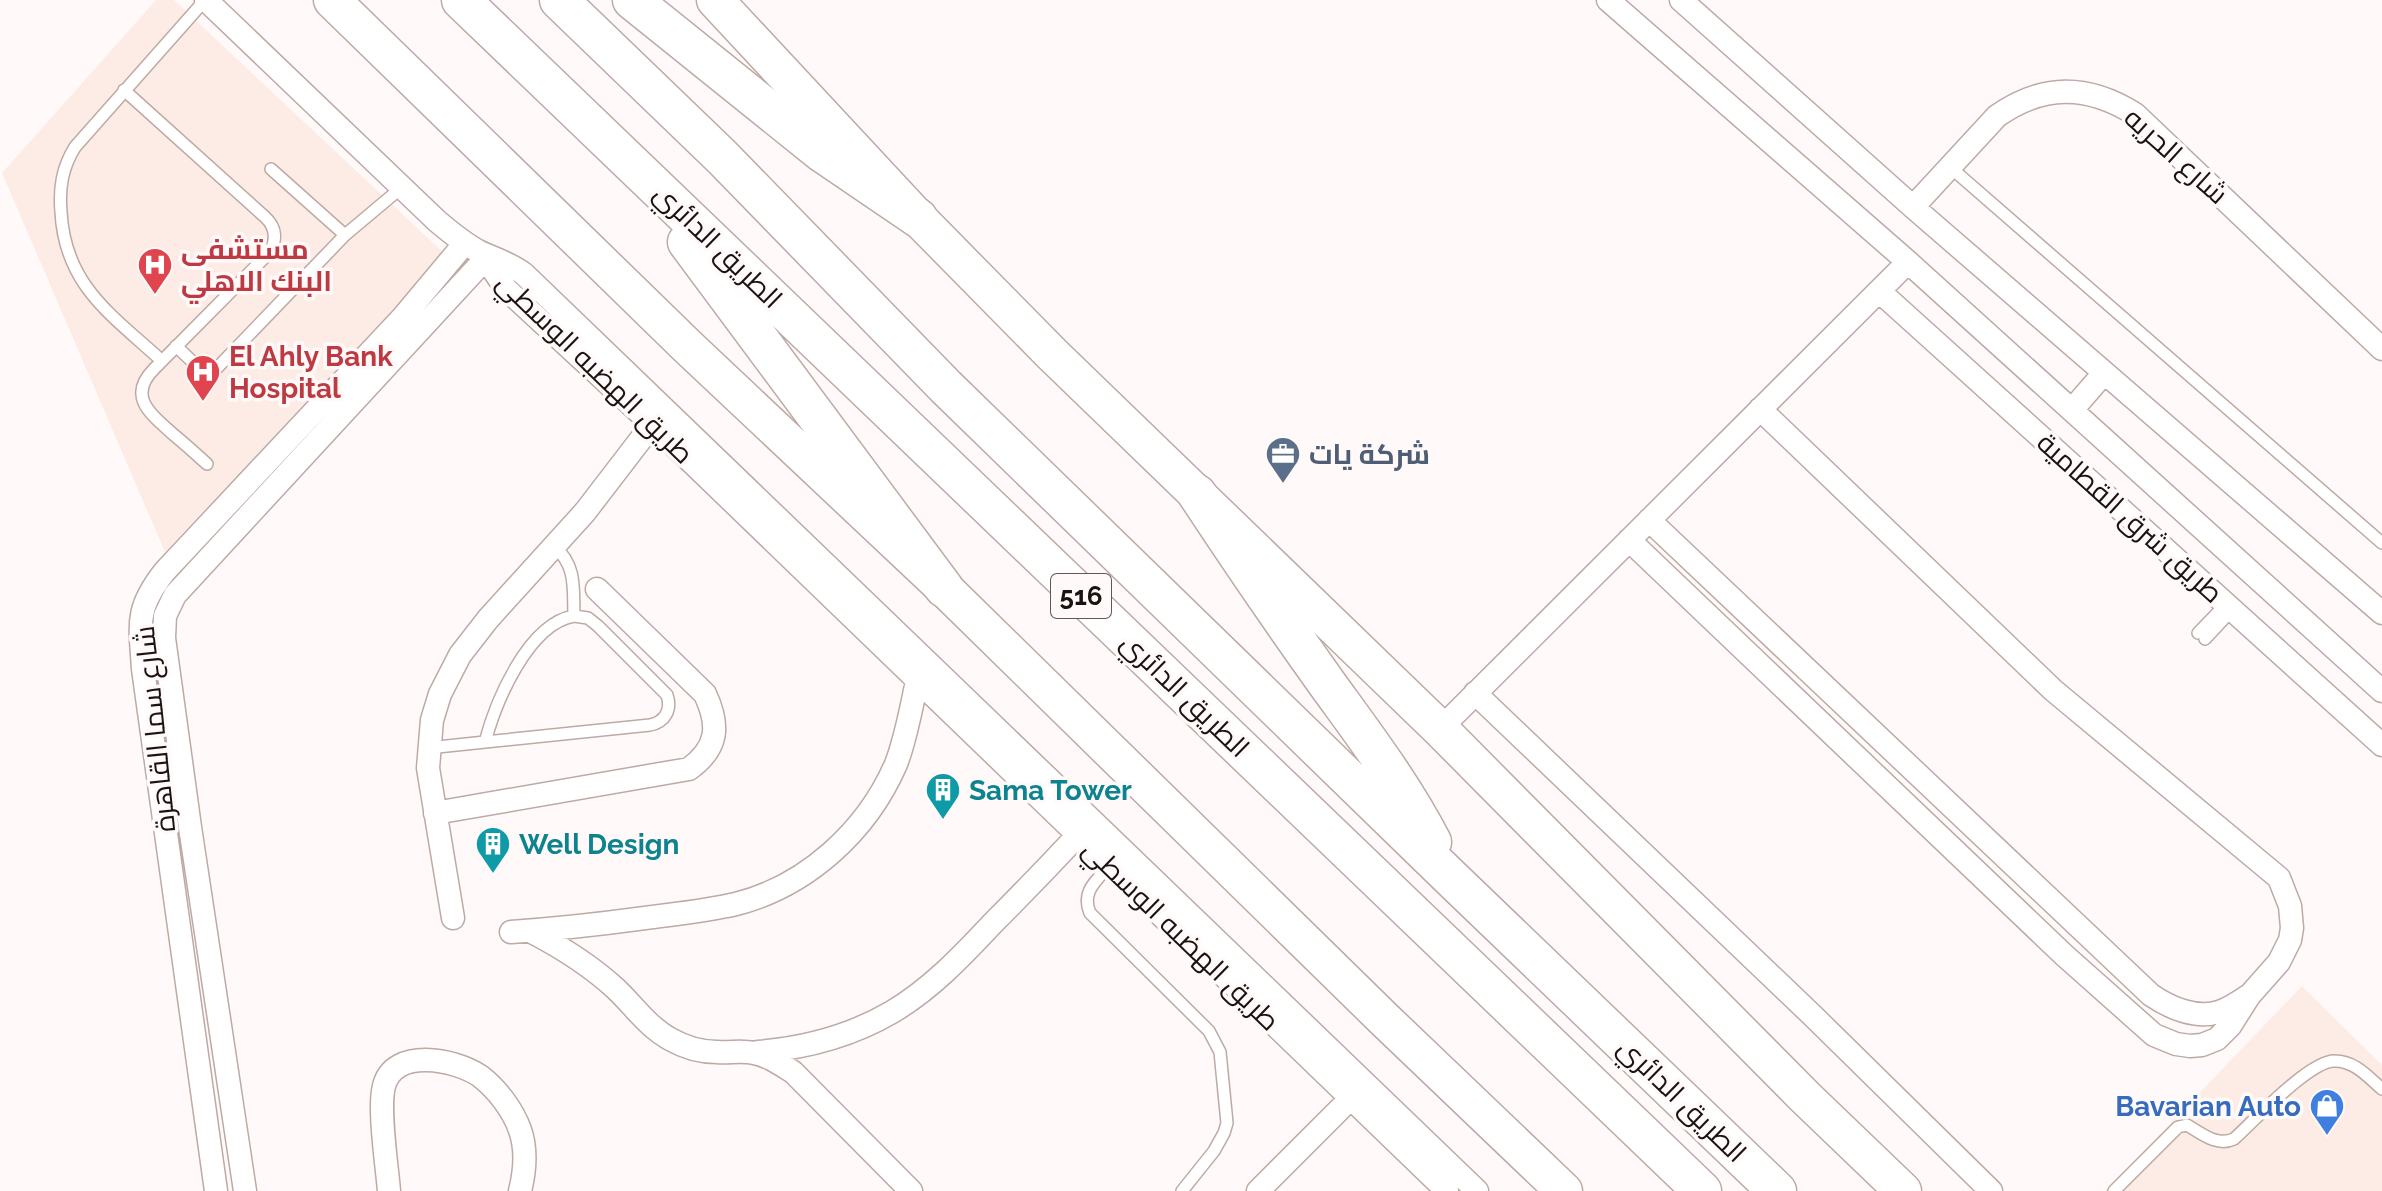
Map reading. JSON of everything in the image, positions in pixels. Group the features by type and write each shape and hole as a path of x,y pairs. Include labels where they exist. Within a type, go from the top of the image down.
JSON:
{"highway":[{"name":"516","path":"332,0 687,346 944,588 1564,1191"},
{"name":"الطريق الدائري","path":"461,0 1702,1191"},
{"name":"الطريق الدائري","path":"559,0 732,167 946,387 1777,1191"},
{"name":"516","path":"635,0 676,23 849,143"},
{"name":"516","path":"635,0 821,152 918,218"},
{"name":"516","path":"715,0 918,218 1052,354 1440,729 1805,1097 1903,1191"},
{"name":"516","path":"620,153 944,588"},
{"name":"516","path":"1197,494 1261,591 1384,764 1418,816 1450,877"}],"street":[{"name":"طريق الهضبه الوسطي","path":"206,0 401,188 465,243 513,265 524,274 658,417 917,681 1012,756 1078,835 1109,866 1358,1092 1477,1191"},
{"path":"1608,0 1908,262 2382,691"},
{"path":"1681,0 1913,207 2382,613"},
{"name":"شارع الحريه","path":"1913,207 1997,116 2024,100 2055,92 2088,93 2135,114 2382,349"},
{"name":"شارع سما القاهرة","path":"245,1191 190,827 164,638 165,616 175,595 411,325 465,243"},
{"name":"شارع سما القاهرة","path":"216,1191 143,669 140,635 143,607 147,594 165,571 411,325 488,256"},
{"path":"1440,729 1908,262"},
{"name":"طريق شرق القطامية","path":"1879,291 2382,745"},
{"path":"2072,410 2104,373"},
{"path":"1629,540 2109,997 2154,1035 2176,1044 2202,1045 2217,1039 2230,1026 2249,996 2279,962 2290,940 2290,906 2279,878 2053,690 1760,409"},
{"name":"طريق الهضبه الوسطي","path":"658,417 1358,1092 1447,1191"},
{"path":"453,918 430,789 428,748 440,694 460,655 488,619 585,512 658,417"},
{"path":"1649,520 2129,976 2162,1003 2190,1012 2219,1012 2249,996"},
{"path":"165,571 183,587"},
{"path":"435,813 689,769 703,759 712,744 715,726 713,710 705,694 597,589"},
{"path":"1751,656 1770,635"},
{"path":"917,681 896,763 876,802 849,837 816,866 778,889 737,904 595,925 521,932 577,957 598,973 653,1028 672,1041 695,1049 718,1052 753,1053 797,1047 839,1036 916,996 960,958 1078,835"},
{"path":"1475,693 1991,1191"},
{"path":"1916,814 1936,793"},
{"path":"2109,997 2129,976"},
{"path":"753,1053 774,1060 793,1072 911,1191"},
{"path":"389,1191 382,1099 384,1083 393,1070 421,1060 463,1066 481,1077 504,1101 520,1130 525,1152 520,1191"},
{"path":"1258,1191 1358,1092"}],"lane":[{"path":"162,361 89,293 71,261 63,237 60,186 75,147 206,0"},
{"path":"124,90 265,217 275,233 270,252 144,382 142,390 149,413 207,464"},
{"path":"1950,167 2382,543"},
{"path":"271,169 345,235"},
{"path":"176,346 201,370 217,368 345,235 401,188"},
{"path":"554,546 569,563 574,616"},
{"path":"2201,636 2229,607"},
{"path":"428,748 650,725 667,715 667,695 588,618 561,618 549,625 506,685 493,713 485,742"},
{"path":"1109,866 1089,890 1086,902 1090,913 1209,1031 1220,1052 1227,1112 1224,1133 1214,1151 1182,1191"},
{"path":"2114,1191 2178,1127 2187,1125 2217,1142 2226,1143 2309,1070 2334,1060 2355,1066 2382,1089"}],"shaded area":[{"name":"El Ahly Bank Hospital","path":"156,0 174,0 445,254 165,552 2,173"},
{"path":"2302,986 2382,1065 2382,1191 2105,1191"}],"place":[{"name":"مستشفى البنك الاهلي","path":"155,296"},
{"name":"El Ahly Bank Hospital","path":"203,403"},
{"name":"شركة يات","path":"1283,485"},
{"name":"Sama Tower","path":"943,821"},
{"name":"Well Design","path":"493,875"},
{"name":"Bavarian Auto","path":"2327,1137"}]}
